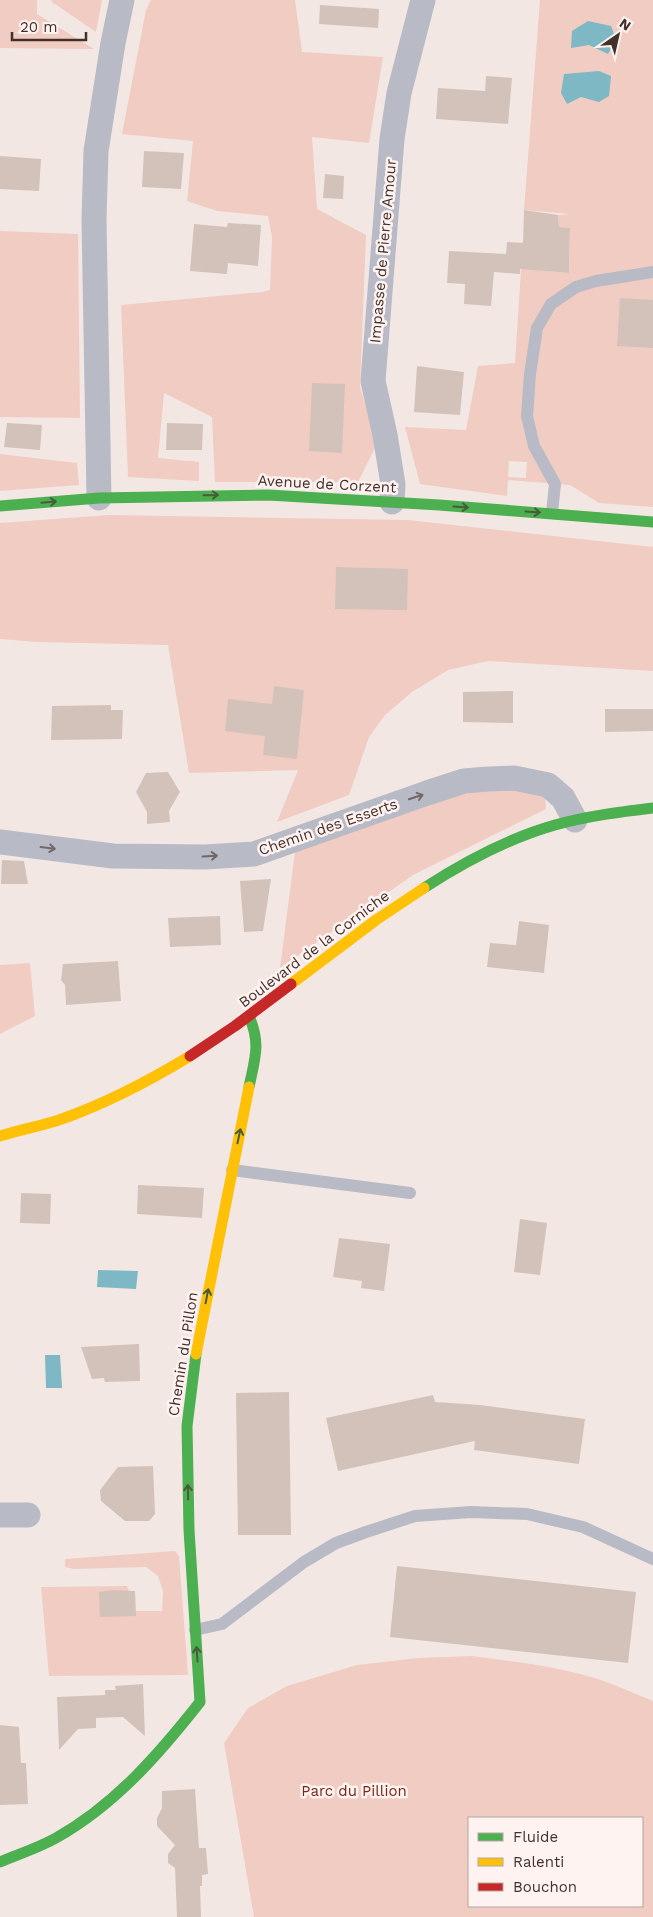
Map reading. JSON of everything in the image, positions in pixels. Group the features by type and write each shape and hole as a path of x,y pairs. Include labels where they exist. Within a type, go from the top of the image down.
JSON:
{"street":[{"path":"99,498 94,220 96,152 113,43 122,0"},
{"name":"Impasse de Pierre Amour","path":"392,502 393,484 387,443 373,381 392,139 399,93 422,0"},
{"name":"Avenue de Corzent","path":"0,506 99,498 268,495 552,513 653,522"},
{"name":"Chemin des Esserts","path":"0,842 113,856 204,857 254,854 464,781 514,778 548,785 563,798 575,820"},
{"name":"Boulevard de la Corniche","path":"0,1136 58,1120 140,1084 216,1039 404,900 440,876 510,842 543,829 615,812 653,808"},
{"name":"Chemin du Pillon","path":"0,1862 56,1838 114,1798 150,1763 200,1702 189,1530 187,1426 198,1342 256,1054 256,1033 249,1016"},
{"path":"0,1515 28,1515"}],"lane":[{"path":"552,513 555,484 534,446 527,416 530,374 537,328 551,304 576,286 653,272"},
{"path":"232,1170 410,1193"},
{"path":"196,1630 222,1624 304,1562 336,1543 415,1516 471,1512 527,1514 583,1527 653,1559"}],"green space":[{"path":"0,0 37,0 37,14 94,49 0,48"},
{"path":"51,0 102,0 96,32 52,2"},
{"path":"151,0 295,0 302,52 383,57 369,143 312,137 317,209 366,235 360,387 377,444 358,482 215,482 212,417 164,393 158,458 199,462 199,481 128,477 121,305 270,290 272,237 268,216 217,211 187,201 193,141 122,134 146,10"},
{"path":"540,0 653,0 653,507 599,503 570,485 508,480 507,496 420,484 405,427 466,430 478,366 515,363 523,239 534,258 534,270 569,273 570,228 559,227 558,215 570,214 524,210","holes":["509,461 527,462 526,478 508,477"]},
{"path":"0,231 78,234 80,418 0,417"},
{"path":"0,454 77,463 79,485 0,491"},
{"path":"109,515 408,520 653,547 653,671 488,661 448,670 412,692 385,715 369,737 349,795 277,822 298,770 189,773 168,645 37,642 0,639 0,523"},
{"path":"504,787 545,792 546,809 413,875 280,968 295,852 468,791"},
{"path":"30,963 35,1016 0,1034 0,965"},
{"path":"175,1551 179,1556 188,1675 49,1676 41,1587 127,1586 136,1611 162,1611 163,1591 158,1576 146,1567 74,1569 65,1567 65,1559"},
{"name":"Parc du Pillion","path":"472,1656 580,1674 599,1679 653,1701 653,1917 254,1917 224,1743 248,1708 287,1686 357,1665 418,1658"}],"water":[{"path":"588,21 611,26 616,39 608,54 589,45 571,48 572,31"},
{"path":"599,71 611,76 609,96 599,102 581,97 567,104 561,93 564,74"},
{"path":"98,1270 138,1271 136,1289 97,1287"},
{"path":"45,1355 60,1355 62,1388 46,1388"}],"building":[{"path":"320,5 379,9 378,28 319,24"},
{"path":"486,76 512,78 508,124 436,119 438,88 485,91"},
{"path":"144,151 184,153 181,189 142,187"},
{"path":"0,156 41,159 39,191 0,189"},
{"path":"325,174 344,176 343,199 323,198"},
{"path":"524,210 558,215 559,227 570,228 569,273 520,269 520,274 494,272 491,306 464,304 465,284 447,283 449,251 506,254 507,242 523,243"},
{"path":"228,223 261,225 258,266 228,263 227,274 190,271 194,224 227,227"},
{"path":"620,298 653,300 653,348 617,346"},
{"path":"417,366 464,372 460,415 414,412"},
{"path":"312,383 345,384 342,453 309,451"},
{"path":"7,423 42,425 40,450 4,447"},
{"path":"167,423 203,424 202,450 166,450"},
{"path":"336,567 408,569 407,610 335,609"},
{"path":"274,686 304,690 297,759 263,755 265,736 225,731 228,699 272,704"},
{"path":"513,691 513,723 463,722 463,692"},
{"path":"111,705 111,710 123,710 122,739 51,740 52,706"},
{"path":"605,709 653,709 653,731 605,732"},
{"path":"168,772 180,792 169,811 170,822 147,824 147,812 136,792 146,773"},
{"path":"2,860 24,861 28,884 1,884"},
{"path":"271,879 263,931 244,932 240,881"},
{"path":"220,916 221,945 170,947 168,918"},
{"path":"519,921 549,925 544,973 487,967 490,943 516,945"},
{"path":"118,961 121,1001 66,1005 65,985 61,980 63,964"},
{"path":"138,1185 204,1188 202,1218 137,1214"},
{"path":"21,1193 51,1194 50,1224 20,1223"},
{"path":"520,1219 547,1223 540,1275 514,1272"},
{"path":"339,1238 390,1244 384,1291 361,1288 362,1281 333,1277"},
{"path":"139,1344 140,1381 105,1382 104,1378 92,1379 81,1347"},
{"path":"289,1392 291,1535 238,1535 236,1393"},
{"path":"433,1395 435,1402 480,1405 585,1419 579,1464 474,1450 475,1441 338,1471 326,1418"},
{"path":"153,1466 155,1514 149,1521 125,1521 101,1501 100,1490 118,1467"},
{"path":"397,1566 636,1592 628,1663 390,1637"},
{"path":"113,1590 135,1591 136,1616 100,1617 99,1592"},
{"path":"143,1684 145,1736 123,1717 96,1718 96,1728 78,1729 59,1750 57,1697 105,1695 105,1690 116,1690 115,1686"},
{"path":"0,1725 19,1727 21,1763 26,1763 28,1804 0,1805"},
{"path":"195,1789 199,1848 206,1848 208,1874 202,1875 202,1886 200,1886 201,1917 177,1917 175,1868 168,1863 168,1854 175,1845 157,1826 157,1818 162,1808 162,1791"}],"traffic: fast":[{"path":"0,506 99,498 268,495 439,505 653,522"},
{"path":"424,888 487,852 538,830 591,817 653,808"},
{"path":"249,1016 256,1043 255,1059 249,1087"},
{"path":"0,1862 56,1838 98,1810 135,1777 200,1702 189,1530 187,1426 196,1354"}],"traffic: slow":[{"path":"291,984 376,920 424,888"},
{"path":"0,1136 59,1120 93,1107 143,1083 190,1056"},
{"path":"196,1354 249,1087"}],"traffic: jam":[{"path":"190,1056 235,1026 291,984"}]}
